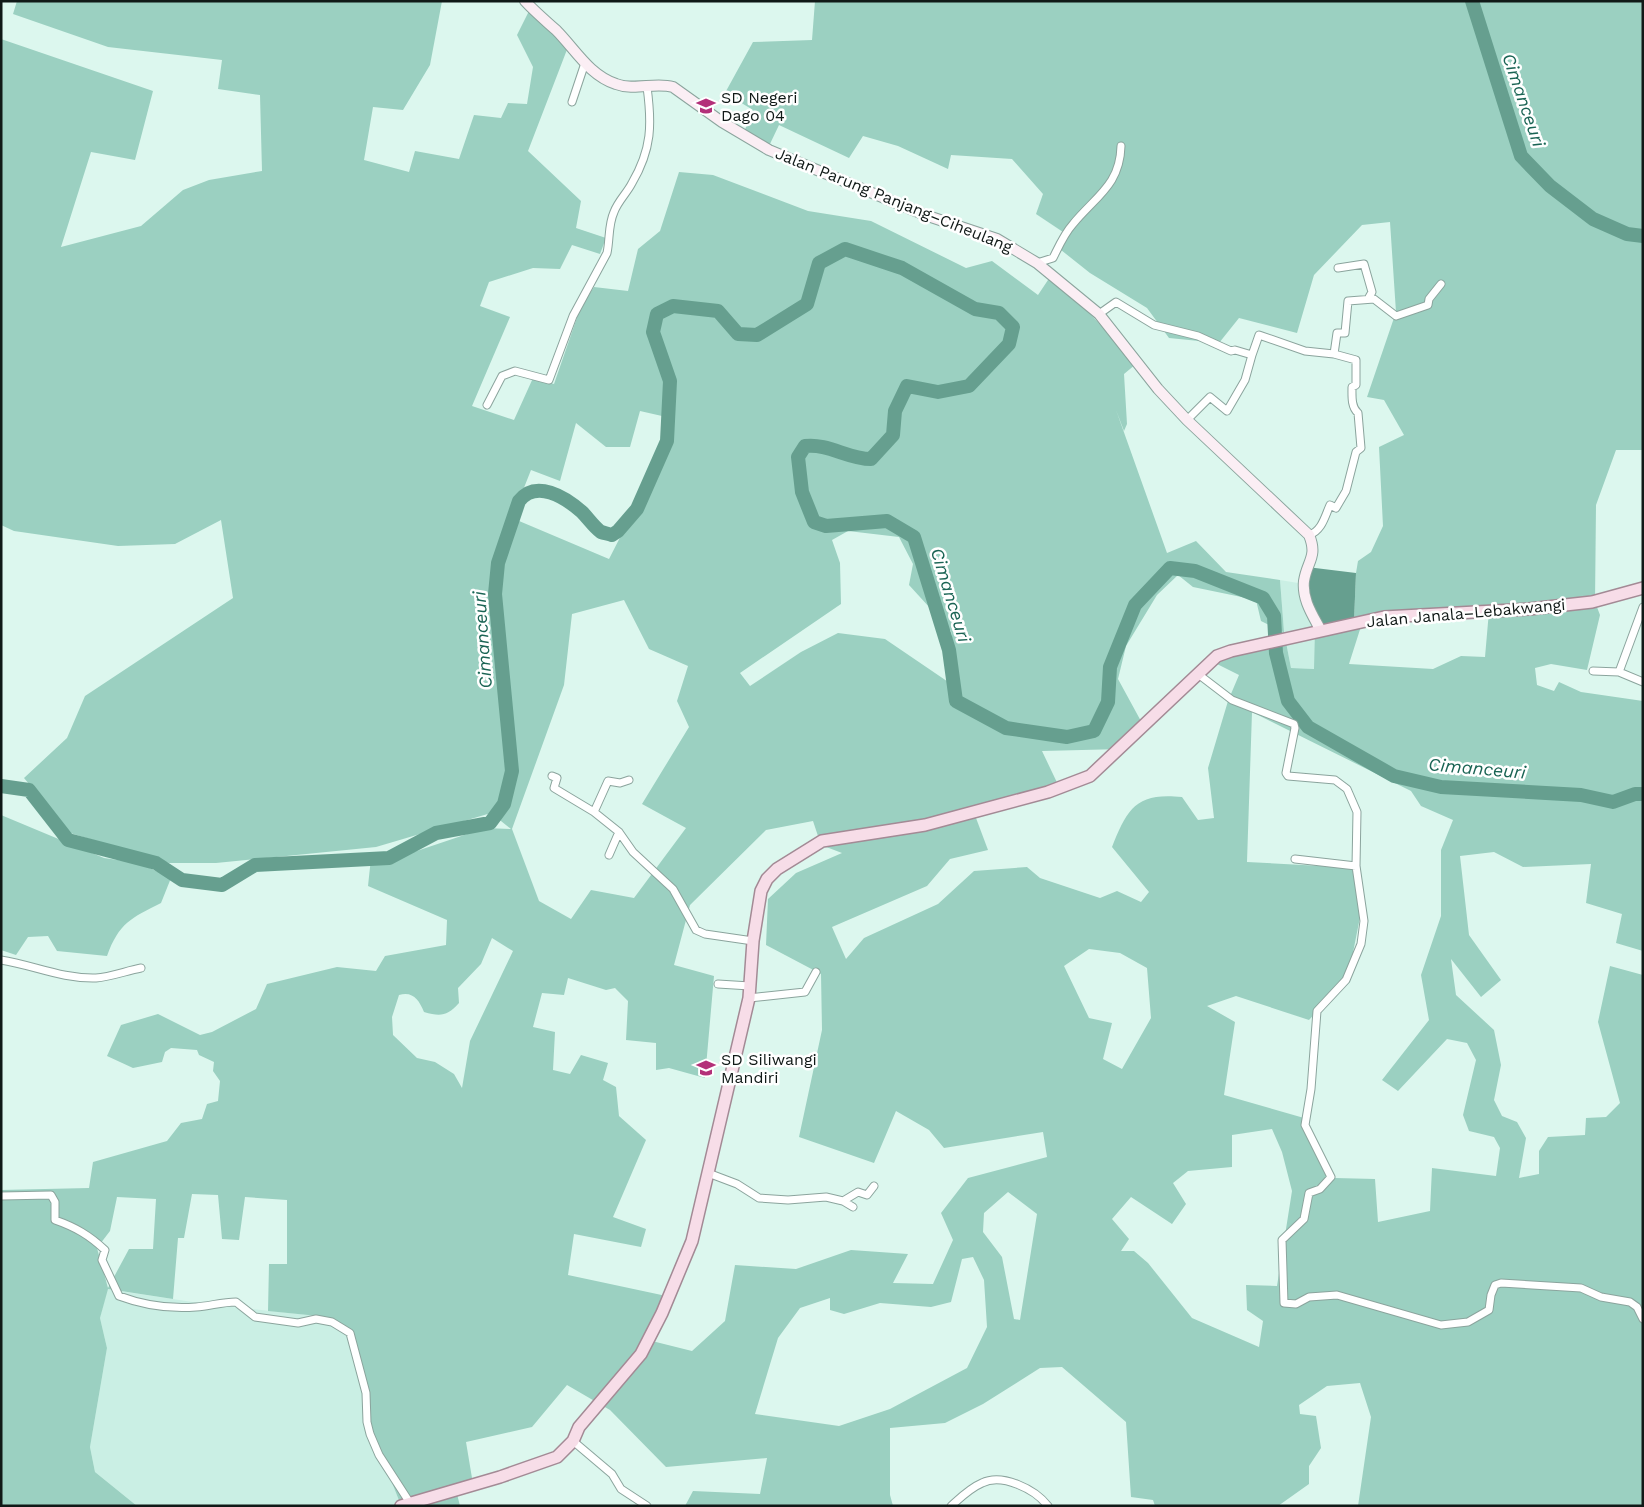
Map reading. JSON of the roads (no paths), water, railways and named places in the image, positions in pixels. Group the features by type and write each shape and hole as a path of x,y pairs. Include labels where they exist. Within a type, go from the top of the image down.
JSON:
{"main road":[{"name":"Jalan Janala–Lebakwangi","path":"1198,674 1217,656 1320,629 1384,617 1529,609 1592,602 1643,588"},
{"path":"405,1504 500,1477 557,1457 573,1441 579,1427 641,1354 662,1313 692,1241 750,998 753,941 761,890 767,879 777,869 822,841 925,825 1073,784 1090,776 1198,674"}],"street":[{"name":"Jalan Parung Panjang–Ciheulang","path":"525,1 557,31 585,63 615,84 647,87 666,85 673,87 722,122 769,150 925,215 997,239 1037,263 1099,314 1158,389 1187,420 1309,535"},
{"path":"572,102 585,63"},
{"path":"487,406 502,376 515,371 549,380 573,316 607,253 610,242 609,224 614,210 644,161 652,119 647,87"},
{"path":"1037,263 1053,258 1073,223 1111,184 1118,167 1120,146"},
{"path":"1338,268 1364,264 1372,292 1368,299"},
{"path":"1334,354 1337,333 1345,333 1348,301 1374,299 1396,316 1428,305 1429,298 1442,284"},
{"path":"1099,314 1116,302 1154,325 1198,336 1231,351 1235,350 1252,355"},
{"path":"1187,420 1210,397 1227,411 1245,380 1259,335 1305,351 1334,354 1356,360 1356,385 1352,387 1352,401 1353,409 1358,413 1361,448 1356,452 1346,491 1336,508 1330,504 1322,524 1315,533 1309,535 1313,556 1304,581 1306,604 1320,629"},
{"path":"1619,672 1643,608"},
{"path":"1593,671 1619,672 1643,682"},
{"path":"1198,674 1232,700 1294,724 1295,728 1285,768 1288,776 1335,780 1347,789 1351,795 1357,817 1356,866 1364,921 1361,944 1346,980 1317,1011 1311,1089 1305,1125 1331,1177 1320,1189 1309,1193 1304,1219 1282,1240 1284,1303 1296,1304 1309,1298 1337,1295 1441,1325 1468,1322 1489,1310 1491,1295 1495,1285 1502,1283 1581,1288 1601,1297 1630,1302 1637,1308 1643,1319"},
{"path":"552,776 557,778 554,788 594,812 619,832 633,852 677,894 691,924 696,930 753,941"},
{"path":"594,812 608,781 620,783 630,780"},
{"path":"609,856 619,832"},
{"path":"1295,859 1356,866"},
{"path":"1,960 51,973 80,977 98,978 141,968"},
{"path":"750,998 805,992 816,972"},
{"path":"718,984 750,986"},
{"path":"708,1173 737,1184 759,1198 788,1200 826,1197 843,1201 854,1207"},
{"path":"843,1201 858,1192 867,1195 874,1186"},
{"path":"1,1196 51,1195 55,1202 55,1220 75,1227 91,1236 105,1250 102,1260 119,1296 132,1301 163,1306 196,1307 236,1302 255,1317 298,1322 316,1319 332,1322 350,1333 366,1393 367,1422 370,1434 405,1504"},
{"path":"573,1441 612,1474 621,1489 648,1506"},
{"path":"951,1506 984,1482 1000,1480 1036,1494 1048,1506"}],"waterway":[{"name":"Cimanceuri","path":"1472,1 1521,156 1550,186 1593,219 1627,234 1643,236"},
{"name":"Cimanceuri","path":"1,786 29,790 68,840 156,863 182,880 222,885 255,865 389,858 436,833 490,823 504,804 512,771 495,594 498,563 519,501 534,491 550,493 575,506 601,532 612,535 618,531 637,509 667,441 670,381 653,332 657,314 673,306 718,311 738,334 757,335 807,304 819,263 845,249 902,268 975,309 999,313 1013,327 1009,344 969,386 938,392 907,386 895,411 893,435 871,459 854,457 830,449 813,446 805,446 798,457 802,492 814,522 826,526 887,521 914,537 949,650 956,701 1006,728 1067,737 1094,731 1108,702 1110,667 1135,605 1170,568 1195,571 1263,598 1274,616 1276,653 1288,701 1308,727 1394,776 1441,787 1581,795 1613,802 1635,794 1643,794"}],"place":[{"name":"SD Negeri Dago 04","path":"706,106"},
{"name":"SD Siliwangi Mandiri","path":"706,1068"}]}
